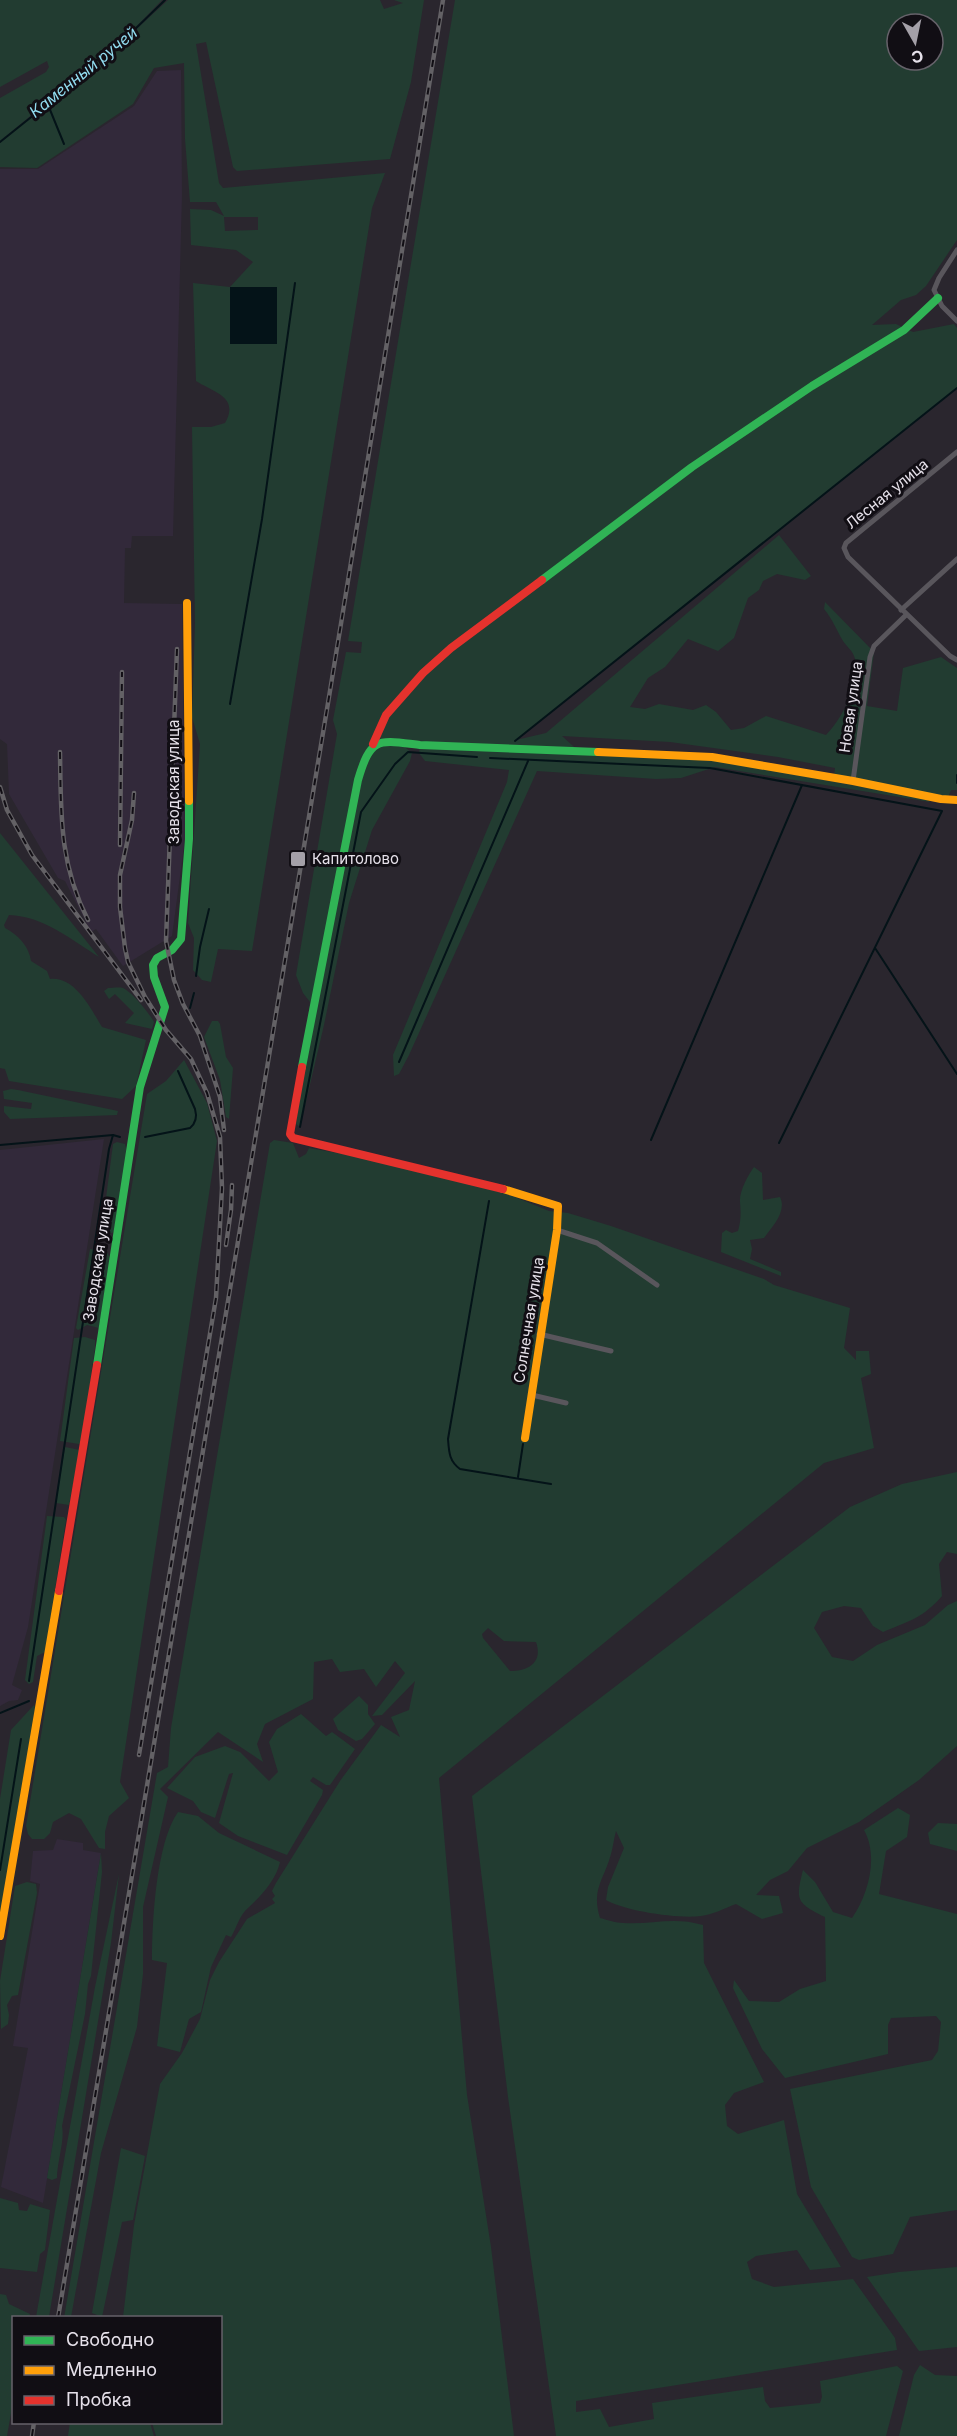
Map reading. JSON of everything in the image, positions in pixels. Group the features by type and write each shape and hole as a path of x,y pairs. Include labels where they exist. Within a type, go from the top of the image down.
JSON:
{"street":[{"path":"957,250 935,285 934,293 957,321"},
{"path":"373,744 392,709 423,673 451,648 692,467 812,386 904,330 938,298"},
{"name":"Лесная улица","path":"903,612 844,553 845,545 957,452"},
{"name":"Новая улица","path":"853,781 870,657 874,646 903,612 957,559"},
{"name":"Заводская улица","path":"0,1936 84,1447 140,1088 165,1007 164,996 153,967 154,960 173,949 182,939 189,839 187,603"},
{"path":"903,612 957,660"},
{"path":"373,744 387,741 432,746 712,757 957,800"},
{"name":"Солнечная улица","path":"373,744 365,753 355,791 312,1006 291,1136 309,1143 430,1168 495,1185 558,1206 557,1230 525,1438"},
{"path":"557,1230 597,1243 657,1286"},
{"path":"540,1334 611,1351"},
{"path":"532,1395 566,1402"}],"shaded area":[{"path":"181,70 182,195 173,536 132,536 131,548 125,548 124,603 182,604 185,839 172,936 123,966 96,929 91,932 65,881 58,878 9,794 7,744 0,739 0,169 38,169 134,106 157,71"},
{"path":"230,287 277,287 277,344 230,344"},
{"path":"104,1139 28,1627 12,1685 22,1690 18,1700 9,1701 0,1706 0,1150"},
{"path":"57,1839 83,1843 83,1850 101,1853 43,2203 1,2187 28,2048 13,2046 40,1884 30,1881 33,1851 53,1850"}],"green space":[{"path":"0,0 162,0 130,33 45,99 34,113 0,141 0,98 46,72 49,67 47,61 0,87"},
{"path":"168,0 380,0 384,9 403,3 394,0 424,0 411,82 390,159 237,171 233,167 206,42 196,44 219,183 223,188 385,173 372,208 252,951 218,949 211,982 202,980 193,970 194,938 188,923 200,744 192,717 195,624 192,427 211,427 225,423 229,407 227,401 217,392 196,381 193,283 230,287 253,262 236,250 191,245 190,209 211,210 224,216 216,202 190,202 185,139 184,63 154,68 133,104 37,168 0,167 0,143 36,114 46,100 117,47","holes":["224,217 258,217 258,230 225,231"]},
{"path":"455,0 957,0 957,240 926,286 916,295 901,300 872,325 896,324 913,332 954,324 957,328 957,388 516,740 546,733 779,535 811,576 805,580 777,574 763,581 759,590 748,598 734,638 718,651 688,639 665,667 648,678 630,707 645,709 659,704 693,710 706,705 716,712 731,730 744,728 766,716 826,735 839,719 850,698 856,676 856,665 853,654 824,609 825,602 874,652 867,706 897,711 903,668 941,657 957,668 957,790 951,790 947,800 941,799 940,795 834,777 835,768 778,757 670,742 562,736 583,755 713,760 925,798 930,802 715,767 681,778 656,779 537,771 409,1055 399,1074 394,1076 393,1055 507,782 509,770 425,761 419,753 420,745 424,741 395,739 412,753 410,761 372,830 349,903 300,1127 296,1124 310,1002 303,993 296,975 337,734 333,720 346,652 361,653 362,642 348,641"},
{"path":"0,833 99,957 57,930 22,916 9,915 4,925 5,928 22,942 31,961 47,971 50,979 59,979 75,988 102,1027 146,1040 136,1086 122,1099 9,1081 5,1069 0,1068"},
{"path":"108,988 123,988 131,993 152,1018 154,1022 152,1029 125,1023 134,1013 115,994 109,999 104,991"},
{"path":"212,1021 218,1021 220,1024 226,1057 233,1068 229,1119 226,1117 220,1080 204,1037"},
{"path":"184,1060 207,1103 217,1141 120,1782 129,1798 109,1816 105,1832 105,1849 99,1848 81,1819 69,1813 53,1822 50,1833 44,1839 32,1839 26,1826 147,1094 166,1081"},
{"path":"11,1089 118,1111 117,1115 10,1119 4,1112 4,1106 31,1109 32,1103 4,1099 3,1091"},
{"path":"274,1140 293,1143 299,1158 306,1154 309,1148 366,1158 471,1184 515,1197 549,1211 568,1213 611,1226 764,1279 774,1285 850,1308 844,1348 856,1360 856,1351 869,1351 871,1374 861,1378 874,1448 824,1463 439,1778 467,2095 491,2247 514,2436 156,2436 152,2424 222,2424 222,2316 123,2316 134,2225 160,2084 182,2053 200,2019 210,1980 219,1962 247,1919 275,1903 272,1899 275,1896 272,1891 276,1883 340,1781 381,1725 400,1737 391,1717 409,1710 415,1681 382,1715 372,1716 405,1673 395,1661 376,1687 364,1669 340,1672 332,1659 314,1662 313,1699 265,1724 257,1744 263,1762 218,1732 160,1789 168,1797 143,1907 143,1974 137,2027 101,2153 71,2316 64,2316 157,1773 168,1767 171,1728 270,1143","holes":["488,1628 504,1641 536,1642 538,1655 533,1664 517,1671 510,1671 482,1634"]},
{"path":"117,1142 125,1144 127,1152 112,1233 103,1232 102,1229 113,1144"},
{"path":"754,1167 762,1173 763,1200 780,1197 782,1208 764,1238 750,1240 752,1249 750,1259 781,1272 781,1276 721,1252 722,1233 726,1230 732,1233 738,1231 741,1193"},
{"path":"90,1249 107,1252 110,1258 99,1328 87,1325 78,1330 76,1328"},
{"path":"85,1337 95,1340 95,1347 82,1442 79,1444 60,1441 74,1338"},
{"path":"65,1447 80,1450 69,1505 56,1503"},
{"path":"957,1472 957,1554 947,1552 939,1564 942,1596 922,1614 883,1632 873,1626 861,1608 844,1606 822,1612 814,1628 832,1657 853,1661 877,1645 925,1625 948,1605 957,1601 957,1746 919,1780 859,1822 807,1848 788,1871 770,1880 756,1895 779,1896 783,1913 762,1919 736,1904 714,1913 691,1917 638,1911 606,1900 608,1887 624,1848 616,1831 597,1899 600,1918 615,1922 682,1921 703,1925 704,1963 764,2082 734,2093 725,2105 727,2126 738,2134 784,2120 797,2194 841,2267 810,2270 797,2250 756,2256 747,2262 752,2279 774,2287 853,2279 895,2338 897,2350 576,2401 576,2412 600,2409 609,2427 654,2419 652,2403 763,2387 765,2401 770,2408 820,2403 822,2397 820,2381 897,2366 903,2371 886,2436 556,2436 508,2097 472,1796 850,1507 902,1484"},
{"path":"47,1516 64,1517 66,1520 45,1652 37,1656 33,1682 29,1684 25,1680"},
{"path":"359,1696 368,1705 368,1714 375,1724 362,1739 356,1741 338,1730 333,1719"},
{"path":"34,1705 0,1918 0,1799 11,1730"},
{"path":"301,1714 326,1736 332,1732 355,1749 330,1785 313,1777 310,1781 323,1790 322,1795 287,1855 238,1836 219,1823 233,1773 229,1774 215,1818 201,1812 193,1801 167,1788 195,1757 225,1746 240,1752 269,1781 278,1772 269,1742 277,1729"},
{"path":"898,1808 910,1815 907,1837 886,1851 879,1894 957,1914 957,2210 910,2217 893,2254 859,2260 852,2257 811,2187 790,2089 932,2060 938,2051 941,2022 936,2016 891,2018 888,2025 888,2054 785,2078 762,2049 733,1988 734,1980 749,2001 779,2002 800,1989 826,1981 825,1917 800,1900 799,1888 803,1870 815,1882 833,1912 852,1918 863,1898 870,1876 871,1852 864,1830"},
{"path":"178,1812 198,1816 219,1833 280,1862 272,1881 245,1911 231,1937 226,1935 211,1967 201,2012 189,2019 180,2052 157,2046 167,1963 152,1960 154,1905 160,1862 171,1826"},
{"path":"938,1823 957,1824 957,1851 930,1844 928,1833"},
{"path":"101,1853 102,1872 91,1976 62,2126 57,2178 52,2180 47,2178"},
{"path":"119,1874 111,1943 49,2316 36,2316 95,1987"},
{"path":"27,1882 36,1884 37,1893 18,1995 12,1996 7,2005 8,2024 1,2029 0,1981 15,1886"},
{"path":"121,2148 145,2156 133,2220 122,2222 102,2316 92,2313"},
{"path":"0,2198 18,2203 19,2210 27,2211 30,2204 50,2210 45,2250 40,2254 37,2272 0,2268"},
{"path":"957,2267 957,2347 919,2351 867,2277"},
{"path":"0,2294 6,2295 9,2304 30,2314 29,2316 12,2316 12,2408 7,2436 0,2436"},
{"path":"920,2365 935,2375 957,2376 957,2436 899,2436 914,2375"},
{"path":"70,2424 150,2424 154,2436 68,2436"}],"waterway":[{"name":"Каменный ручей","path":"0,142 35,114 46,100 130,34 165,0"},
{"path":"46,100 64,144"},
{"path":"230,704 262,519 295,283"},
{"path":"515,741 957,388"},
{"path":"300,1127 361,812 395,764 408,752 477,757"},
{"path":"490,758 710,768 942,811 779,1143"},
{"path":"399,1062 528,761"},
{"path":"957,775 957,783"},
{"path":"651,1140 802,785"},
{"path":"196,976 209,909"},
{"path":"875,948 957,1074"},
{"path":"190,1008 194,993"},
{"path":"145,1137 190,1128 195,1122 195,1109 178,1071"},
{"path":"0,1145 113,1135"},
{"path":"29,1681 109,1149 113,1135 120,1137"},
{"path":"489,1201 448,1439 449,1452 460,1469 551,1484"},
{"path":"518,1477 523,1444"},
{"path":"0,1713 29,1701"},
{"path":"0,1870 21,1739"}],"railway":[{"path":"58,2316 443,0"},
{"path":"177,649 166,941 174,980 183,1004 200,1036 220,1097 224,1130"},
{"path":"120,845 122,672"},
{"path":"60,752 62,817 67,858 72,879 88,920"},
{"path":"0,787 7,810 32,855 141,1000"},
{"path":"134,793 132,820 120,875 120,907 128,962 145,997 166,1030 191,1059 207,1093 220,1137 222,1188 216,1298 139,1755"},
{"path":"226,1245 232,1185"},
{"path":"32,2436 34,2424"}],"traffic: fast":[{"path":"542,580 692,467 812,386 904,330 938,298"},
{"path":"302,1067 358,780 372,748 385,742 394,742 598,752"},
{"path":"97,1365 140,1087 165,1007 154,977 153,965 157,958 172,950 181,939 189,839 189,801"}],"traffic: slow":[{"path":"187,603 189,801"},
{"path":"598,752 712,757 957,800"},
{"path":"503,1189 558,1206 557,1230 525,1438"},
{"path":"0,1936 59,1591"}],"traffic: jam":[{"path":"373,744 386,715 423,673 451,648 542,580"},
{"path":"302,1067 290,1134 293,1138 503,1189"},
{"path":"59,1591 97,1365"}],"place":[{"name":"Капитолово","path":"298,859"}]}
